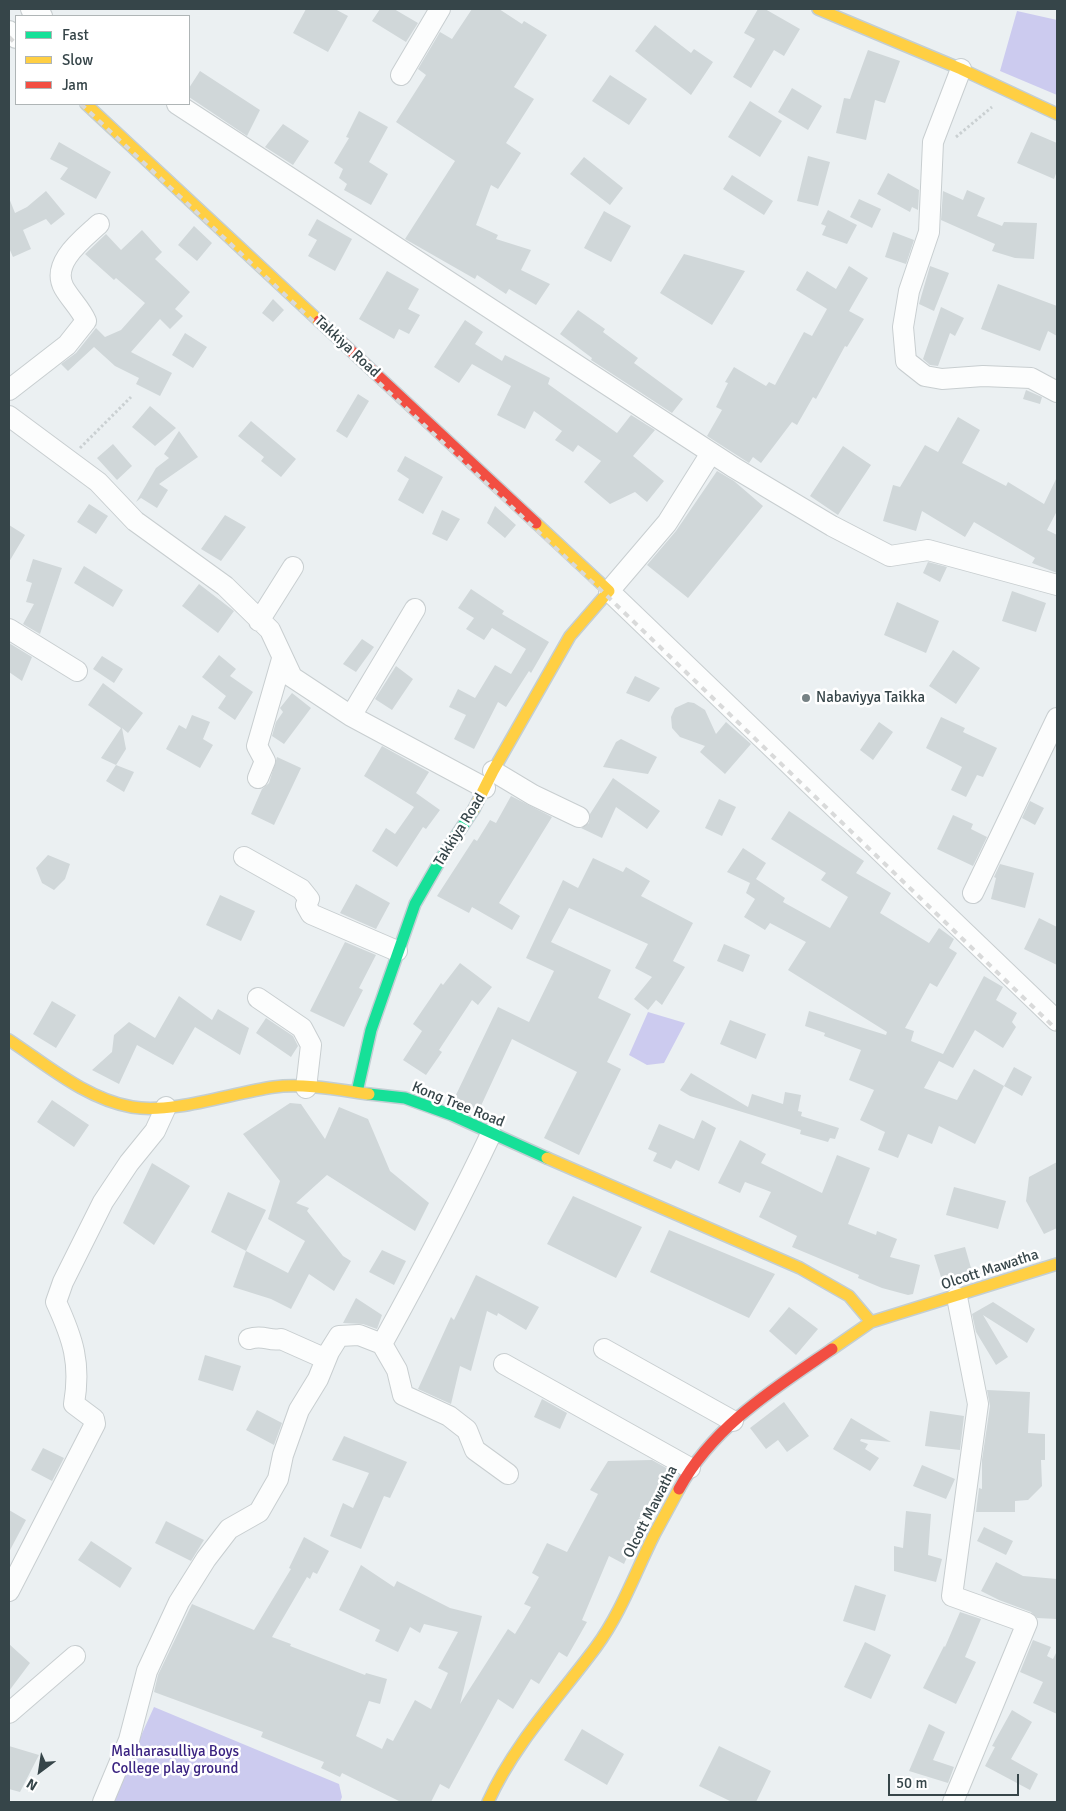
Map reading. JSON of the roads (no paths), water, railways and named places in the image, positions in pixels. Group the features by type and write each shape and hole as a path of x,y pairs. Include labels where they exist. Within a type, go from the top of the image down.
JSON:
{"main road":[{"path":"818,9 961,69 1057,114"},
{"name":"Takkiya Road","path":"87,105 608,591 570,636 470,817 442,857 415,904 371,1030 356,1092"},
{"name":"Kong Tree Road","path":"9,1040 81,1087 107,1100 133,1107 180,1106 276,1087 356,1092 405,1098 452,1115 491,1134 800,1268 849,1296 871,1322"},
{"name":"Olcott Mawatha","path":"488,1802 498,1780 524,1742 566,1683 598,1646 623,1603 654,1535 690,1468 709,1444 733,1421 786,1380 871,1322 957,1297 1057,1264"}],"street":[{"path":"401,75 440,9"},
{"path":"961,69 933,142 929,232 909,291 903,327 906,361 924,376 942,379 983,376 1031,378 1057,392"},
{"path":"179,105 711,453 832,526 890,556 928,550 1056,583"},
{"path":"9,390 67,345 86,321 64,288 60,276 63,264 77,244 100,224"},
{"path":"9,416 98,482 135,521 225,586 270,630 292,677 351,716 489,780 533,795 579,817"},
{"name":"Takkiya Road","path":"608,591 667,523 711,453"},
{"path":"259,621 293,567"},
{"path":"608,591 1057,1020"},
{"path":"351,716 416,609"},
{"path":"9,629 77,671"},
{"path":"258,778 265,761 257,746 282,659"},
{"path":"973,894 1057,718"},
{"path":"244,857 301,889 308,899 306,905 311,914 398,951"},
{"path":"258,998 302,1028 311,1045 306,1088"},
{"path":"9,1591 95,1424 94,1419 74,1404 76,1357 72,1336 56,1302 63,1282 103,1202 129,1163 155,1131 166,1107"},
{"path":"382,1344 452,1217 491,1134"},
{"path":"953,1802 1027,1623 952,1596 978,1404 957,1297"},
{"path":"103,1802 129,1740 147,1671 179,1602 206,1559 229,1529 259,1512 278,1479 283,1455 299,1410 318,1379 326,1359 339,1336 360,1335 382,1344 396,1370 404,1395 449,1416 467,1430 475,1450 508,1474"},
{"path":"249,1339 258,1336 276,1340 281,1338 326,1359"},
{"path":"604,1349 733,1421"},
{"path":"504,1364 690,1468"},
{"path":"9,1714 75,1656"}],"railway":[{"path":"9,37 15,43"},
{"path":"82,105 605,594 1057,1030"}],"place":[{"name":"Nabaviyya Taikka","path":"806,698"}],"park label":[{"name":"Malharasulliya Boys College play ground","path":"175,1760"}]}
